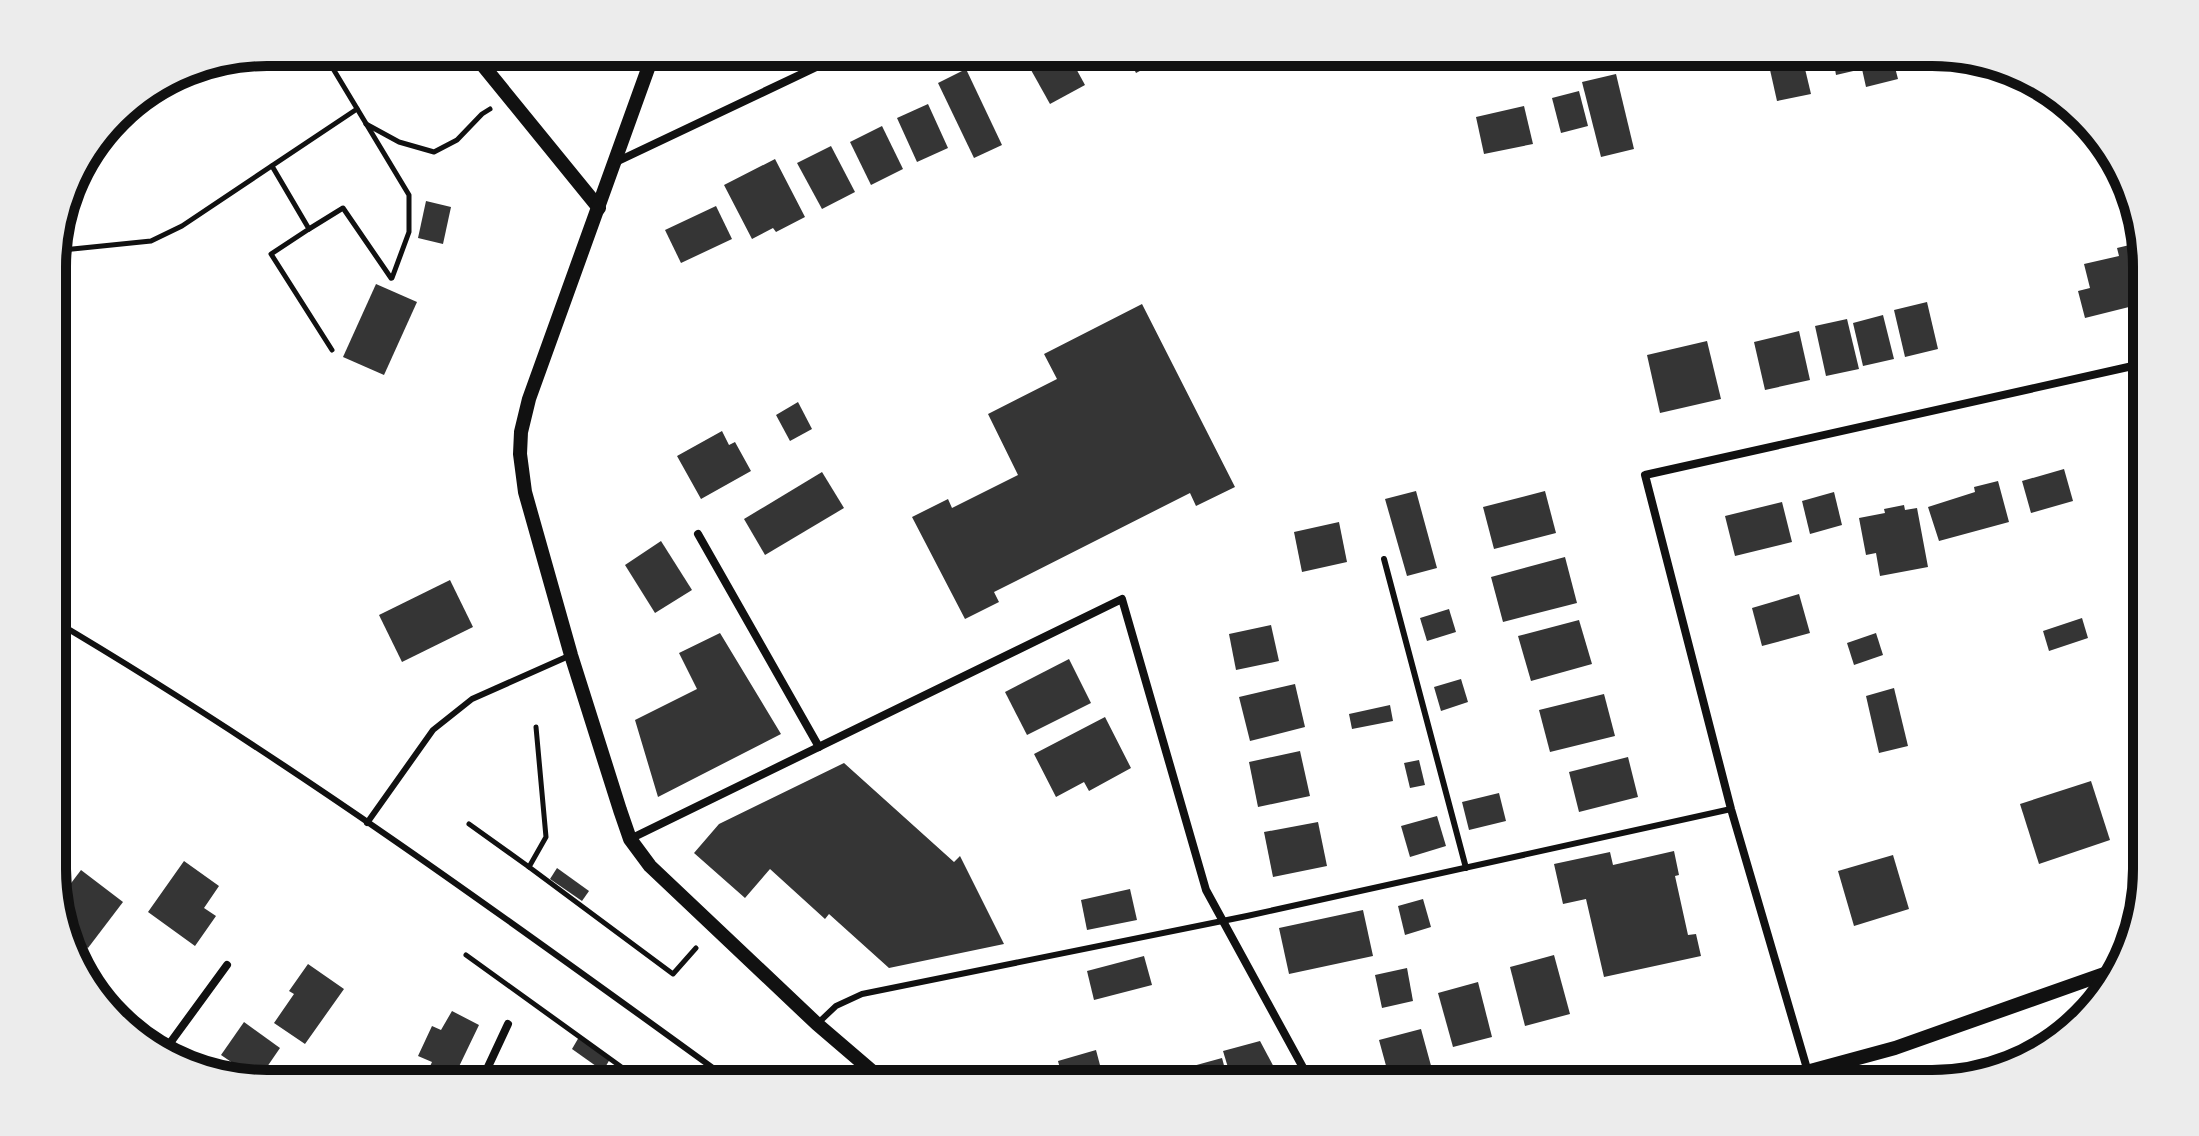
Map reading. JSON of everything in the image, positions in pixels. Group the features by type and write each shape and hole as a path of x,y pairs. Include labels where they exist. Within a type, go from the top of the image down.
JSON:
{"street":[{"path":"483,66 599,208"},
{"path":"649,66 529,399 521,432 520,454 525,492 571,655 630,839 650,866 817,1024 871,1070"},
{"path":"616,162 818,66"},
{"path":"1807,1070 1731,809 1645,475 2133,366"},
{"path":"698,534 819,747"},
{"path":"630,839 1122,599 1206,890 1304,1070"},
{"path":"169,1044 227,965"},
{"path":"1815,1070 1895,1048 2101,977"},
{"path":"487,1070 508,1024"}],"lane":[{"path":"1384,559 1466,868"},
{"path":"66,628 147,675 367,823 715,1070"},
{"path":"367,823 433,730 472,699 571,655"},
{"path":"817,1024 836,1006 862,994 1221,922 1731,809"}],"path":[{"path":"331,66 409,195 409,232 392,278 343,208 271,254 332,350"},
{"path":"365,124 399,142 434,152 457,140 482,114 509,98"},
{"path":"67,250 151,241 182,226 357,109"},
{"path":"272,166 309,229"},
{"path":"529,867 546,837 536,727"},
{"path":"469,824 673,974 696,948"},
{"path":"466,955 626,1070"}],"building":[{"path":"1029,66 1075,66 1085,85 1050,104"},
{"path":"1132,66 1150,66 1136,73"},
{"path":"1769,66 1804,66 1811,94 1777,101"},
{"path":"1834,66 1895,66 1898,79 1866,87 1862,69 1836,75"},
{"path":"966,69 1002,145 974,158 938,83"},
{"path":"1616,74 1634,149 1601,157 1582,82"},
{"path":"1579,91 1588,126 1561,133 1552,98"},
{"path":"928,104 948,148 917,162 897,118"},
{"path":"1524,106 1533,144 1484,154 1476,117"},
{"path":"882,126 903,169 871,185 850,142"},
{"path":"831,146 855,192 822,209 797,163"},
{"path":"775,159 805,217 776,232 773,228 752,239 724,185"},
{"path":"426,201 451,207 443,244 418,238"},
{"path":"716,206 732,239 681,263 665,230"},
{"path":"2131,245 2133,306 2085,318 2078,291 2090,288 2084,264 2119,256 2117,248"},
{"path":"376,284 417,302 384,375 343,357"},
{"path":"1927,302 1938,349 1905,357 1894,310"},
{"path":"1142,304 1235,487 1196,506 1190,493 994,592 999,602 965,619 912,517 948,499 952,508 1018,475 988,414 1057,379 1044,354"},
{"path":"1883,315 1894,359 1863,366 1853,323"},
{"path":"1847,319 1859,369 1826,376 1815,326"},
{"path":"1799,331 1810,380 1765,390 1754,342"},
{"path":"1707,341 1721,399 1660,413 1647,355"},
{"path":"798,402 812,429 790,441 776,415"},
{"path":"722,431 729,445 735,442 751,471 701,499 677,456"},
{"path":"2064,469 2073,501 2031,513 2022,481"},
{"path":"822,472 844,508 765,555 744,519"},
{"path":"1998,481 2009,522 1939,541 1928,507 1975,492 1974,487"},
{"path":"1416,491 1437,568 1407,576 1385,499"},
{"path":"1545,491 1556,533 1494,549 1483,507"},
{"path":"1834,492 1842,525 1810,534 1802,501"},
{"path":"1782,502 1792,542 1735,556 1725,516"},
{"path":"1904,505 1905,510 1917,508 1928,567 1880,576 1876,553 1866,555 1859,518 1885,513 1884,509"},
{"path":"1339,522 1347,562 1302,572 1294,532"},
{"path":"661,541 692,590 655,613 625,565"},
{"path":"1565,557 1577,603 1503,622 1491,577"},
{"path":"450,580 473,627 402,662 379,615"},
{"path":"1799,594 1810,633 1762,646 1752,608"},
{"path":"1449,609 1456,632 1427,641 1420,618"},
{"path":"2082,618 2088,638 2049,651 2043,631"},
{"path":"1579,620 1592,664 1531,681 1518,636"},
{"path":"1271,625 1279,661 1236,670 1229,634"},
{"path":"720,633 781,734 658,797 635,720 697,689 679,653"},
{"path":"1876,633 1883,655 1854,665 1847,643"},
{"path":"1069,659 1091,703 1027,735 1005,692"},
{"path":"1461,679 1468,702 1441,711 1434,687"},
{"path":"1295,684 1305,727 1250,741 1239,697"},
{"path":"1894,688 1908,746 1879,753 1866,696"},
{"path":"1604,694 1615,736 1550,752 1539,710"},
{"path":"1390,705 1393,721 1352,729 1349,714"},
{"path":"1105,717 1131,768 1089,791 1084,782 1056,797 1034,754"},
{"path":"1300,751 1310,796 1258,807 1249,762"},
{"path":"1628,757 1638,797 1579,812 1569,772"},
{"path":"1419,760 1425,785 1410,788 1404,763"},
{"path":"844,763 954,862 960,856 1004,944 889,968 829,914 825,919 770,869 745,898 694,853 719,824"},
{"path":"2091,781 2110,840 2039,864 2020,804"},
{"path":"1499,793 1506,821 1469,830 1462,802"},
{"path":"1437,816 1446,846 1410,857 1401,826"},
{"path":"1318,822 1327,866 1273,877 1264,832"},
{"path":"1674,851 1679,875 1675,876 1688,935 1696,934 1701,956 1604,977 1586,899 1563,904 1554,864 1610,852 1613,865"},
{"path":"1893,855 1909,909 1854,926 1838,871"},
{"path":"184,861 219,886 204,908 216,916 195,946 148,912"},
{"path":"557,868 589,891 582,901 550,879"},
{"path":"81,870 123,902 88,948 80,942 67,888"},
{"path":"1130,889 1137,920 1087,930 1081,900"},
{"path":"1423,899 1431,927 1405,935 1398,906"},
{"path":"1363,910 1373,956 1289,974 1279,928"},
{"path":"1554,955 1570,1014 1525,1026 1510,967"},
{"path":"1144,956 1152,985 1094,1000 1087,971"},
{"path":"308,964 344,989 305,1044 274,1023 294,994 289,991"},
{"path":"1407,968 1413,1001 1382,1008 1375,975"},
{"path":"1478,982 1492,1037 1453,1047 1438,993"},
{"path":"452,1011 479,1025 457,1070 428,1070 432,1062 418,1056 432,1026 441,1030"},
{"path":"244,1022 280,1048 265,1070 240,1068 221,1055"},
{"path":"1421,1029 1432,1070 1387,1070 1379,1040"},
{"path":"579,1037 610,1059 602,1070 572,1049"},
{"path":"1260,1041 1276,1070 1229,1070 1223,1051"},
{"path":"1096,1050 1101,1070 1060,1070 1058,1061"},
{"path":"1222,1058 1225,1070 1182,1070"}]}
